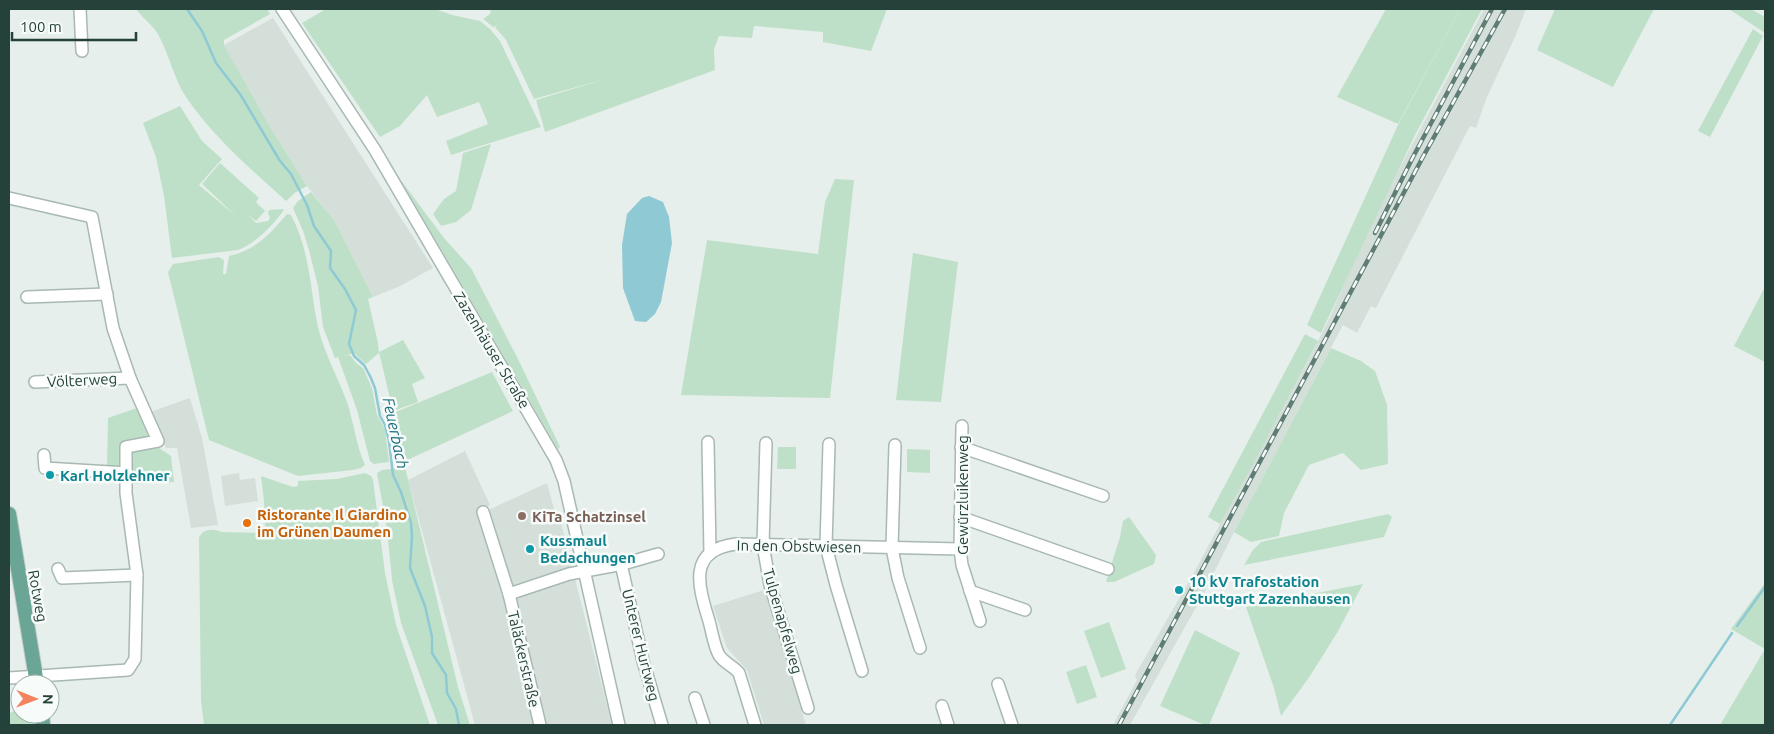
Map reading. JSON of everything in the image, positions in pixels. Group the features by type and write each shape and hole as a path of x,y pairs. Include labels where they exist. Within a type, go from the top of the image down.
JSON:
{"main road":[{"name":"Rotweg","path":"9,514 35,674"}],"street":[{"path":"80,9 82,51"},
{"name":"Zazenhäuser Straße","path":"282,9 375,150 546,440 562,473 619,725"},
{"path":"9,198 92,217 114,328 130,378 158,441 126,447 126,493 137,575 135,659 128,670 60,677"},
{"path":"27,297 106,294"},
{"name":"Völterweg","path":"35,382 130,378"},
{"name":"Gewürzluikenweg","path":"962,426 960,549 962,564 980,621"},
{"path":"708,442 710,554 704,561 699,574 700,590 719,655 739,673 756,725"},
{"name":"Tulpenapfelweg","path":"766,443 763,545 770,585 808,708"},
{"path":"828,444 826,546 862,671"},
{"path":"895,444 892,548 898,578 920,648"},
{"path":"962,447 1103,496"},
{"path":"44,455 45,468 127,473"},
{"name":"Taläckerstraße","path":"482,512 509,594 540,725"},
{"path":"960,517 1108,569"},
{"name":"In den Obstwiesen","path":"710,554 726,546 763,545 960,549"},
{"path":"585,571 622,564 658,554"},
{"name":"Unterer Hurtweg","path":"622,564 643,661 662,725"},
{"path":"58,569 62,578 137,575"},
{"name":"Taläckerstraße","path":"509,594 569,574 585,571"},
{"path":"970,591 1025,610"},
{"path":"998,684 1012,725"},
{"path":"695,698 704,725"},
{"path":"942,706 948,725"}],"shaded area":[{"path":"1484,9 1526,9 1486,99 1476,128 1470,126 1376,308 1371,306 1357,333 1343,325 1204,593 1130,725 1113,725 1137,680 1135,675 1191,578 1310,357 1330,317 1367,231"},
{"path":"273,18 433,268 398,287 373,297 334,220 307,186 272,130 224,45"},
{"path":"190,398 202,438 218,525 191,528 177,448 166,448 150,412"},
{"path":"465,451 490,505 484,509 497,547 503,543 499,545 486,511 547,483 557,520 560,519 612,725 475,725 408,480"},
{"path":"239,473 240,480 255,478 258,501 225,506 221,476"},
{"path":"764,590 806,725 764,725 747,670 727,648 713,606"}],"green space":[{"path":"136,9 267,9 270,14 224,40 224,45 272,130 307,186 296,192 286,201 220,139 186,97 158,34"},
{"path":"326,9 435,9 480,21 500,41 541,127 451,155 446,141 488,124 479,102 437,117 427,95 400,126 380,137 302,23"},
{"path":"491,9 887,9 871,51 823,42 823,32 754,26 752,38 719,36 714,49 715,70 545,132 536,100 605,79 534,99 506,40 495,27 498,25 493,27 483,19 490,14"},
{"path":"1386,9 1460,9 1398,124 1337,97"},
{"path":"1460,9 1482,9 1415,135 1321,333 1307,325 1398,125"},
{"path":"1555,9 1654,9 1613,87 1537,50"},
{"path":"1729,9 1751,9 1765,17 1765,33"},
{"path":"1753,29 1763,36 1710,137 1698,131"},
{"path":"180,106 202,141 222,159 199,185 236,216 202,184 220,163 259,198 256,202 265,211 256,221 248,215 256,223 268,221 270,218 269,210 284,210 263,233 245,247 238,250 172,258 164,196 156,157 143,123"},
{"path":"491,144 471,210 456,222 441,226 433,214 444,199 456,191 463,153"},
{"path":"400,179 444,238 471,268 519,361 560,447 558,449"},
{"path":"835,179 854,180 830,398 681,395 707,240 818,254 825,202"},
{"path":"311,192 334,220 373,297 368,299 379,353 366,364 354,353 344,356 350,355 363,368 372,388 377,415 385,429 389,462 374,464 370,461 357,410 338,357 335,358 323,327 318,286 309,250 293,208 298,201"},
{"path":"287,214 291,215 302,242 309,270 318,327 347,402 359,450 365,465 361,468 298,476 209,440 168,272 173,264 219,257 224,260 223,274 226,274 229,256 247,250 262,240"},
{"path":"913,253 958,262 941,402 896,400"},
{"path":"1765,287 1765,362 1734,346"},
{"path":"1305,334 1318,341 1220,524 1208,517"},
{"path":"403,340 425,378 412,384 418,402 393,411 379,352"},
{"path":"1331,348 1361,361 1375,371 1387,405 1388,464 1361,470 1343,453 1309,465 1284,513 1279,536 1251,542 1234,532"},
{"path":"492,372 513,411 403,462 391,414"},
{"path":"137,408 150,442 171,456 174,482 132,484 117,471 107,467 108,418"},
{"path":"778,447 796,447 796,469 777,469"},
{"path":"907,449 930,450 930,473 907,472"},
{"path":"405,467 458,687 470,725 438,725 401,623 392,580 387,529 377,473 382,470"},
{"path":"365,473 371,476 373,480 385,573 396,625 430,725 204,725 201,701 200,535 205,531 211,530 265,533 261,476 293,487 298,486 298,481 337,479"},
{"path":"1388,514 1392,517 1384,537 1244,565 1253,550 1261,542"},
{"path":"1129,517 1156,555 1154,564 1114,582 1106,582 1123,521"},
{"path":"1765,583 1765,649 1731,629"},
{"path":"1363,584 1337,633 1310,676 1281,716 1274,688 1246,607"},
{"path":"1109,622 1126,669 1101,678 1084,631"},
{"path":"1195,630 1240,653 1209,725 1160,706"},
{"path":"1765,649 1765,725 1720,725"},
{"path":"1086,665 1097,697 1077,704 1066,672"},
{"path":"9,713 10,724 37,725 9,725"}],"water":[{"path":"649,196 663,202 669,217 672,243 661,302 655,314 646,322 635,321 623,288 622,245 627,214 642,198"}],"waterway":[{"name":"Feuerbach","path":"187,9 202,31 216,63 240,94 280,161 291,174 307,205 314,226 331,251 330,268 345,289 356,310 349,344 354,356 364,365 375,388 380,416 385,425 389,441 393,475 401,492 411,523 410,568 425,606 432,637 432,653 446,675 447,693 456,709 459,725"},
{"path":"1737,626 1765,587"},
{"path":"1670,725 1732,633"}],"railway":[{"path":"1375,233 1413,157 1492,9"},
{"path":"1119,725 1424,155 1505,9"}],"place":[{"name":"Karl Holzlehner","path":"50,475"},
{"name":"KiTa Schatzinsel","path":"522,516"},
{"name":"Ristorante Il Giardino im Grünen Daumen","path":"247,523"},
{"name":"Kussmaul Bedachungen","path":"530,549"},
{"name":"10 kV Trafostation Stuttgart Zazenhausen","path":"1179,590"}]}
